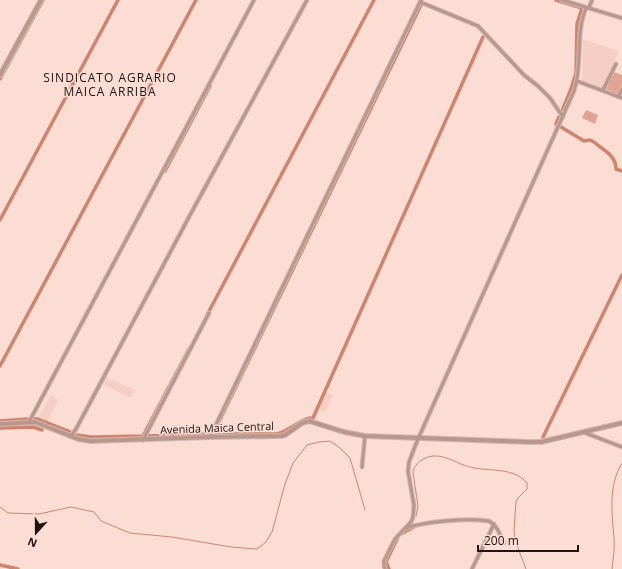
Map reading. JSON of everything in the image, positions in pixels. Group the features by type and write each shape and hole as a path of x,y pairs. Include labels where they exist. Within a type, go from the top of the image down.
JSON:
{"street":[{"path":"0,75 42,0"},
{"path":"29,422 254,0"},
{"path":"71,436 307,0"},
{"path":"562,0 622,18"},
{"path":"386,569 384,561 395,539 411,522 414,512 413,496 408,472 409,462 563,117 577,81 579,67 580,26 592,0"},
{"path":"210,436 421,1 478,26 524,75 550,98 563,117"},
{"path":"603,90 616,64"},
{"path":"577,81 620,97 622,89"},
{"path":"143,440 209,313"},
{"name":"Avenida Maica Central","path":"0,424 29,422 40,423 71,436 91,441 210,436 281,436 285,435 302,423 310,421 344,432 365,436 536,442 622,423"},
{"path":"583,432 622,447"},
{"path":"362,467 365,436"},
{"path":"404,528 460,521 484,521 494,524 504,543"},
{"path":"472,569 494,524"}],"shaded area":[{"path":"583,39 619,51 602,89 582,81"},
{"path":"614,72 622,75 622,85 617,94 606,89"},
{"path":"586,110 598,115 595,124 582,118"},
{"path":"106,377 135,390 131,398 102,384"},
{"path":"325,392 333,395 325,412 318,409"},
{"path":"51,395 58,400 47,423 37,419"}],"waterway":[{"path":"0,79 43,0"},
{"path":"0,220 118,0"},
{"path":"0,366 196,0"},
{"path":"207,315 374,0"},
{"path":"556,0 582,8 577,24 576,73 562,111"},
{"path":"310,418 301,421 286,431 277,434 213,434 421,5"},
{"path":"313,418 483,37"},
{"path":"165,171 210,86"},
{"path":"556,124 559,117"},
{"path":"561,127 584,141 590,140 594,142 611,156 614,160 616,169 622,171"},
{"path":"543,437 622,275"},
{"path":"143,436 189,349"},
{"path":"0,421 27,419"},
{"path":"33,419 37,419 70,432"},
{"path":"0,428 33,427 42,430"},
{"path":"147,436 208,434"},
{"path":"76,435 91,437 143,436"},
{"path":"0,507 8,513 39,514 71,507 94,512 101,521 130,533 172,537 231,547 257,549 266,542 272,532 285,484 293,463 307,445 330,441 350,458 365,510"},
{"path":"416,516 418,506 413,472 417,464 429,457 442,457 468,467 509,472 516,475 527,483 527,489 516,502 514,530 515,540 526,569"},
{"path":"612,569 614,546 612,500 615,481 622,463"},
{"path":"389,569 386,562 399,535 414,527"},
{"path":"0,565 18,569"}],"district":[{"name":"SINDICATO AGRARIO MAICA ARRIBA","path":"110,85"}]}
